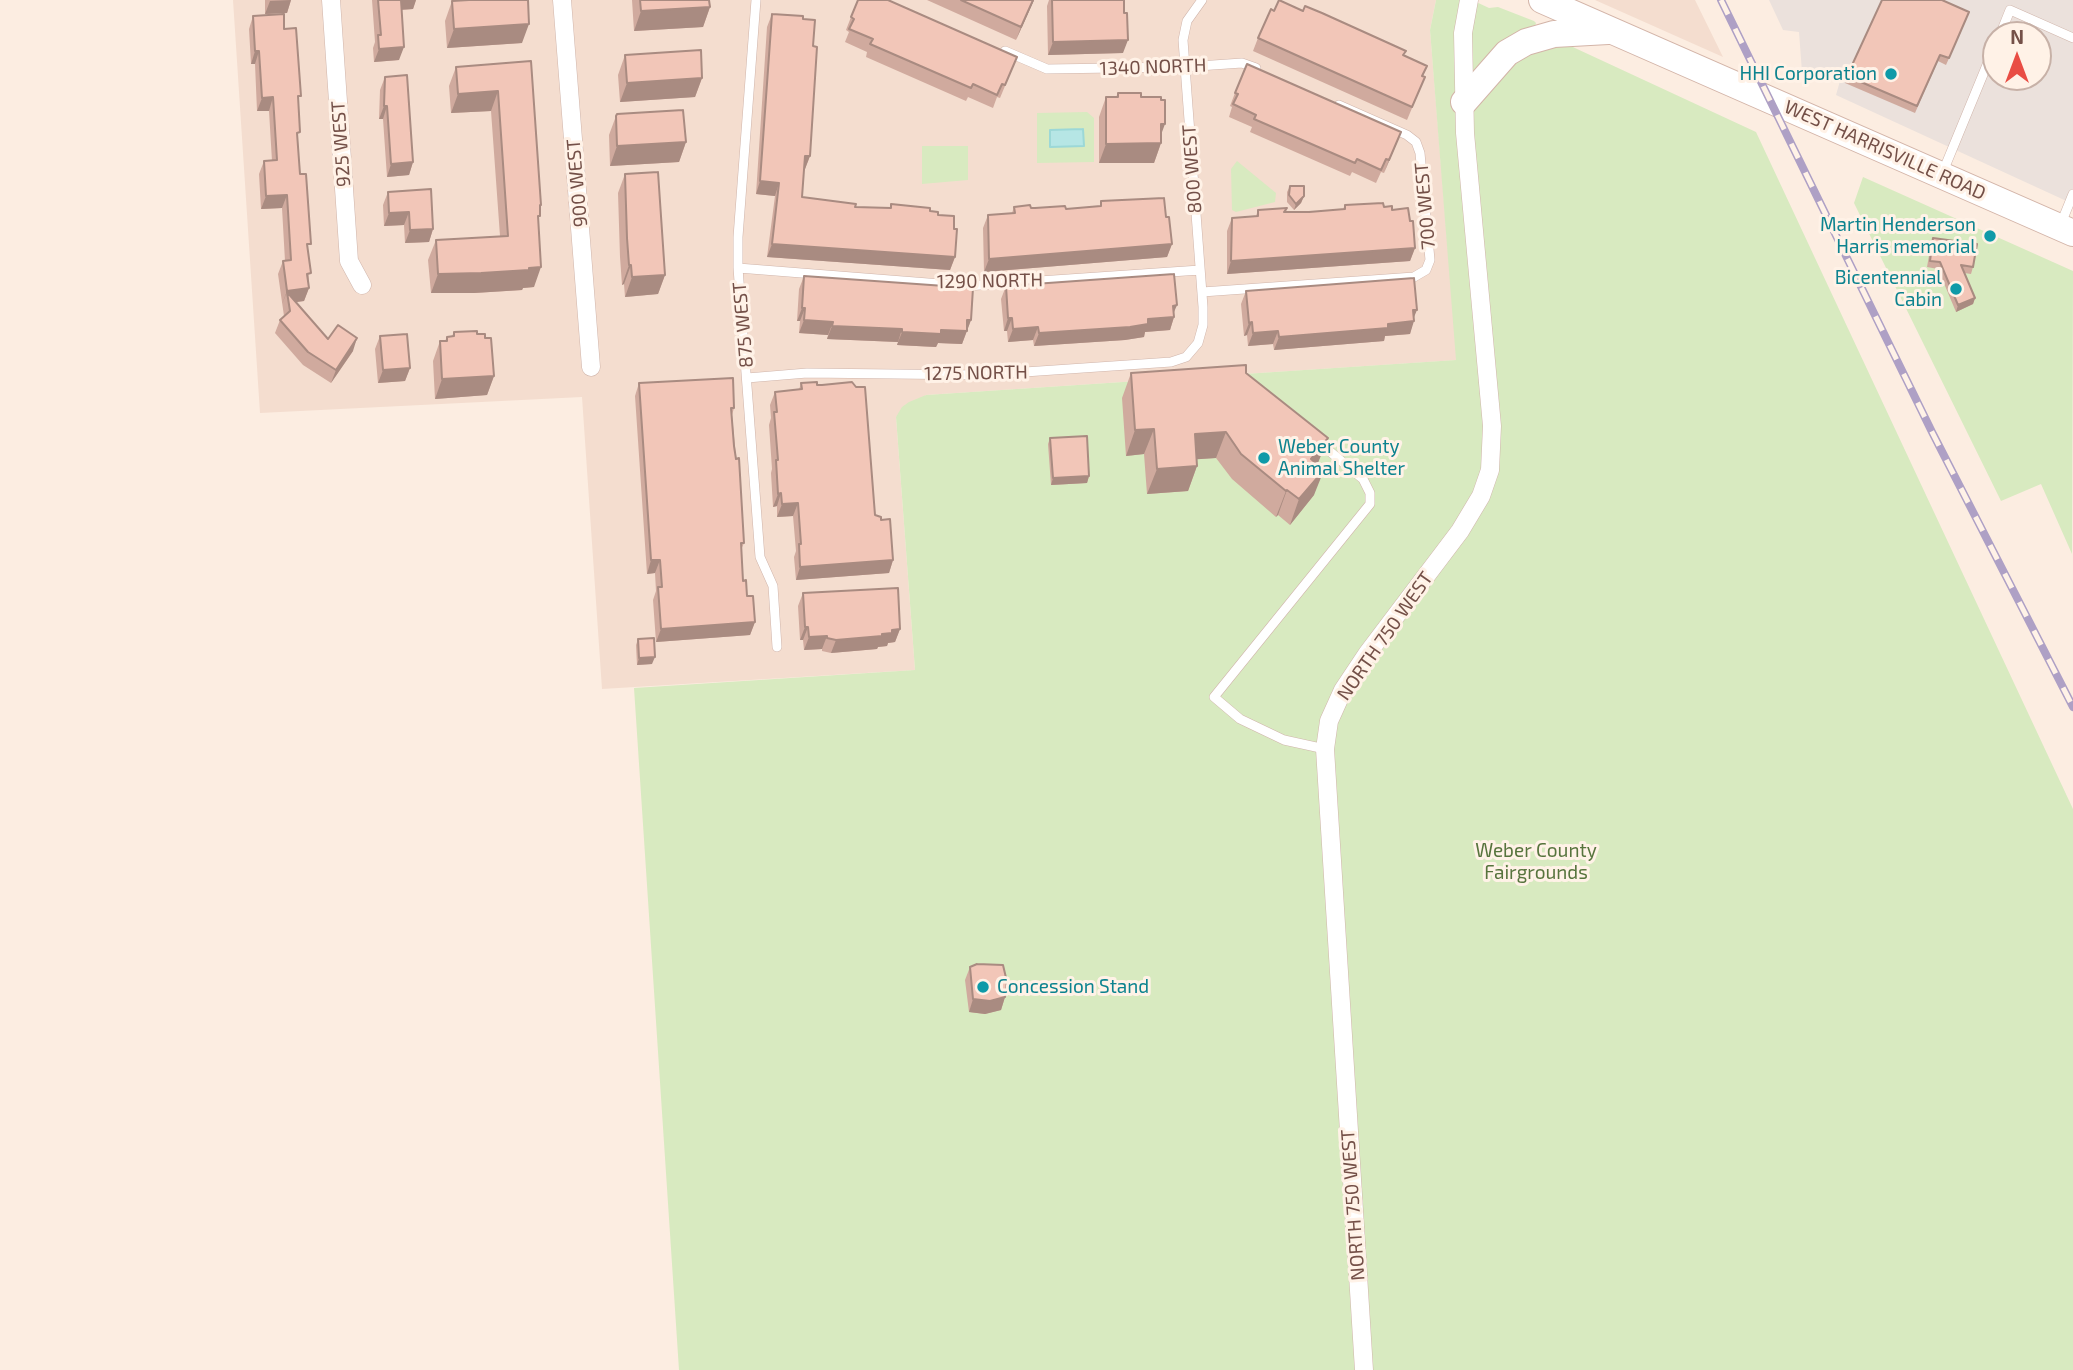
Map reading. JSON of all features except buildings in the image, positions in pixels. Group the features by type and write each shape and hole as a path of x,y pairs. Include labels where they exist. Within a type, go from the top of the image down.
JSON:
{"main road":[{"name":"WEST HARRISVILLE ROAD","path":"1542,0 2066,230"},
{"path":"1464,102 1507,53 1526,42 1554,34 1612,31"}],"street":[{"name":"925 WEST","path":"331,0 349,261 362,285"},
{"name":"900 WEST","path":"562,0 591,367"},
{"name":"NORTH 750 WEST","path":"1364,1370 1325,748 1329,721 1343,690 1460,531 1481,496 1490,470 1492,426 1464,102 1463,33 1469,0"}],"lane":[{"name":"875 WEST","path":"756,0 738,268 760,556 773,586 777,647"},
{"name":"800 WEST","path":"1198,343 1203,325 1202,292 1183,40 1188,21 1202,0"},
{"path":"2011,5 2073,38"},
{"name":"1340 NORTH","path":"1000,49 1046,69 1185,67 1242,63 1268,74"},
{"path":"1941,175 1982,77"},
{"name":"700 WEST","path":"1202,292 1413,277 1426,270 1430,260 1420,153 1416,142 1407,135 1331,101"},
{"path":"2066,230 2073,194"},
{"name":"1290 NORTH","path":"738,268 966,286 1200,270"},
{"name":"1275 NORTH","path":"747,378 807,373 981,375 1171,362 1186,357 1198,343"},
{"path":"1304,430 1363,479 1370,492 1370,504 1214,697 1240,719 1284,740 1325,748"}],"shaded area":[{"path":"233,0 1436,0 1430,30 1457,360 926,395 896,417 915,670 602,689 582,397 260,413"},
{"path":"1595,0 1695,0 1723,57"},
{"path":"1769,0 2073,0 2073,204 1836,95 1840,81 1802,72 1799,32 1783,30"}],"green space":[{"name":"Weber County Fairgrounds","path":"1436,0 1472,0 1489,8 1498,7 1534,21 1534,29 1756,132 2073,809 2073,1370 679,1370 634,688 915,670 896,417 902,407 926,395 1456,360 1430,30"},
{"path":"1087,112 1094,118 1094,162 1037,163 1037,113"},
{"path":"922,146 968,146 968,180 922,184"},
{"path":"1237,161 1276,193 1275,202 1236,212 1232,210 1231,169"},
{"path":"1863,177 2073,271 2072,554 2041,484 2001,501 1854,203"}],"water":[{"path":"1083,129 1084,146 1050,147 1050,130"}],"railway":[{"path":"1721,0 1932,432 2073,707"}],"place":[{"name":"HHI Corporation","path":"1891,74"},
{"name":"Martin Henderson Harris memorial","path":"1990,236"},
{"name":"Bicentennial Cabin","path":"1956,289"},
{"name":"Weber County Animal Shelter","path":"1264,458"},
{"name":"Concession Stand","path":"983,987"}]}
